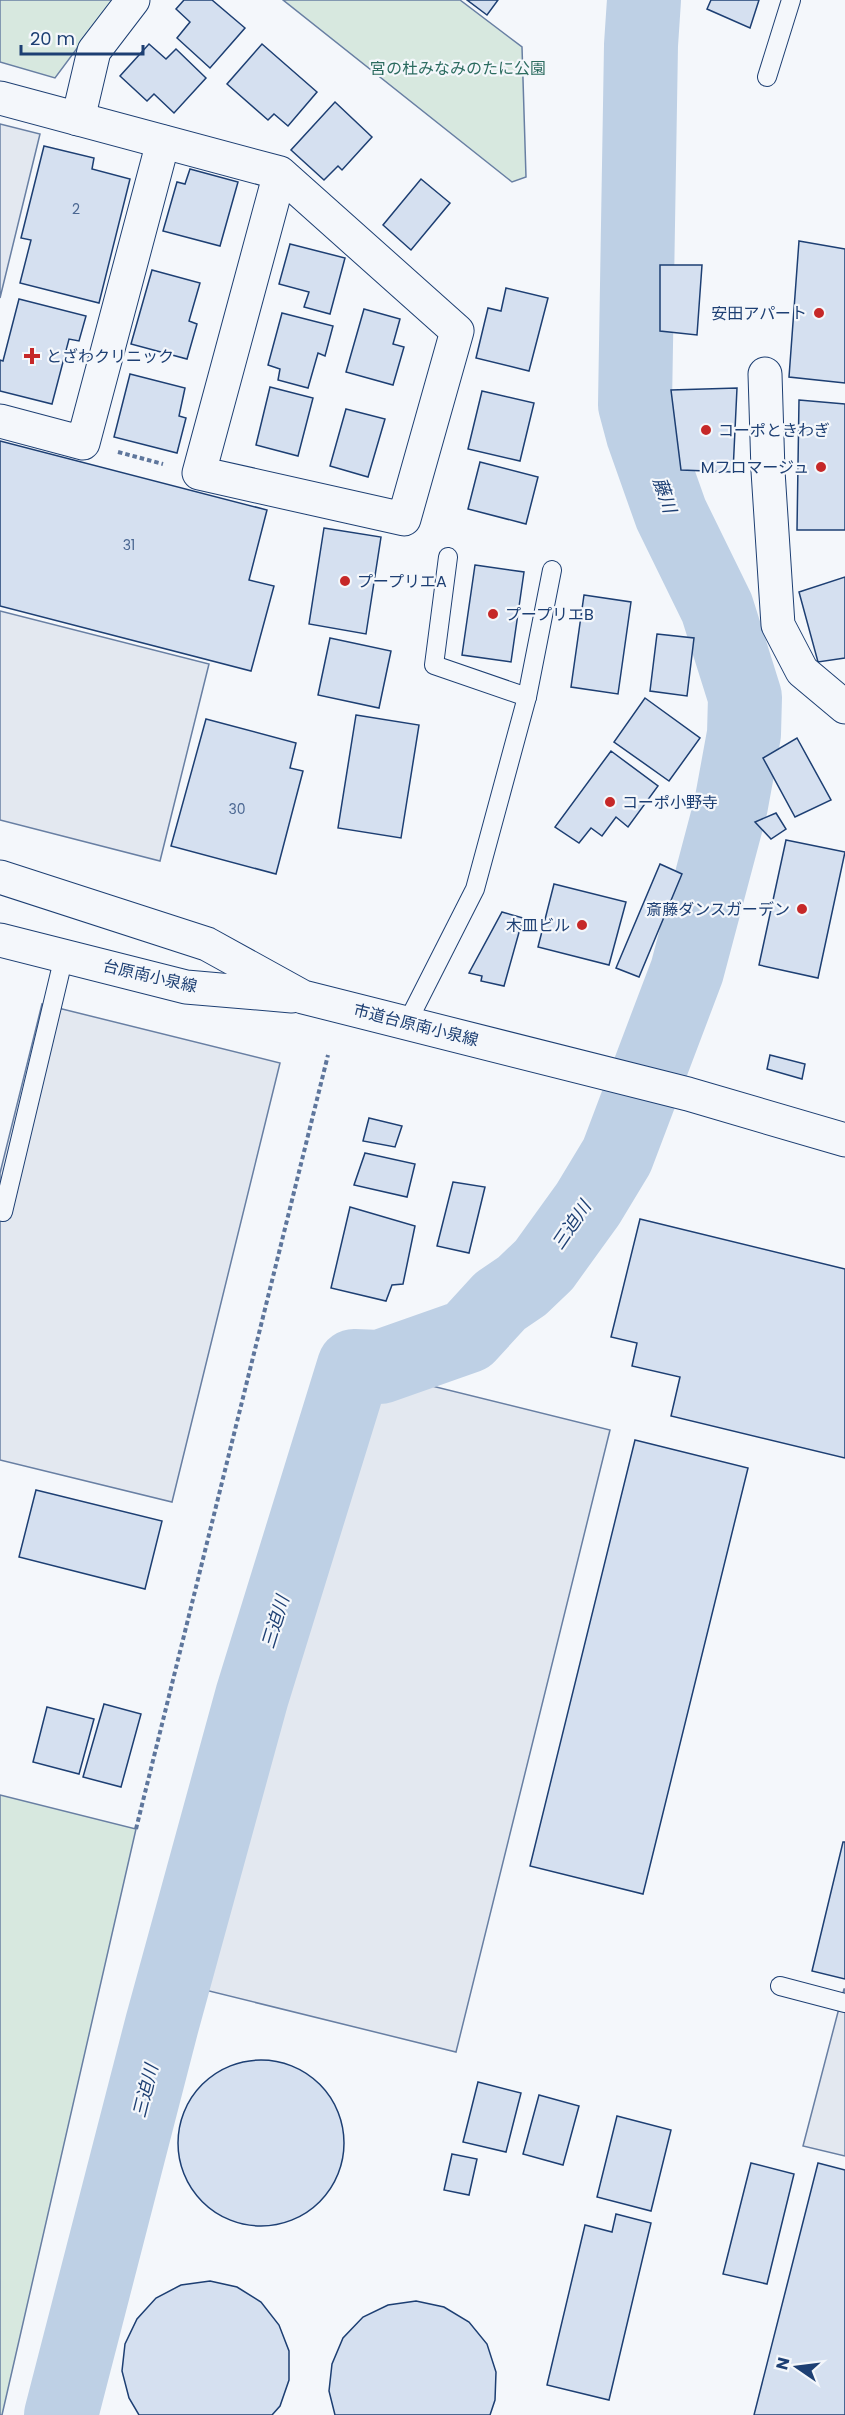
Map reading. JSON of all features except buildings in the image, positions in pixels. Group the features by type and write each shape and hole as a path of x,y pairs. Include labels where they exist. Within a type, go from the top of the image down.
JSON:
{"street":[{"path":"78,119 94,51 133,0"},
{"path":"0,98 280,173 457,331 404,519 199,473 280,173"},
{"path":"0,421 83,443 163,142"},
{"path":"765,374 768,471 778,625 802,671 845,707"},
{"name":"市道台原南小泉線","path":"0,876 207,944 303,997 688,1094 845,1140"},
{"name":"台原南小泉線","path":"0,940 186,987 303,997"}],"lane":[{"path":"767,77 791,0"},
{"path":"448,557 434,665 527,697"},
{"path":"407,1023 475,889 527,697 552,570"},
{"path":"3,1212 64,956"},
{"path":"780,1986 845,2003"}],"path":[{"path":"83,443 199,473"},
{"path":"136,1829 328,1055"}],"green space":[{"path":"0,0 113,0 55,78 0,62"},
{"name":"宮の杜みなみのたに公園","path":"283,0 460,0 522,47 526,177 512,182"},
{"path":"0,1795 136,1829 2,2415 0,2415"}],"shaded area":[{"path":"0,124 40,134 0,298"},
{"path":"0,611 209,664 160,861 0,820"},
{"path":"42,1004 280,1063 172,1502 0,1460 0,1173"},
{"path":"359,1368 610,1430 456,2052 205,1990"},
{"path":"845,1989 845,2156 803,2146"}],"waterway":[{"name":"三迫川","path":"61,2415 162,2024 252,1696 354,1366 380,1367 468,1336 500,1301 522,1286 544,1265 588,1204 617,1156 687,971 731,805 744,734 745,697 717,608 671,514 643,435 635,405 641,45 644,0"}],"place":[{"name":"安田アパート","path":"819,313"},
{"name":"とざわクリニック","path":"32,356"},
{"name":"コーポときわぎ","path":"706,430"},
{"name":"Mフロマージュ","path":"821,467"},
{"name":"プープリエA","path":"345,581"},
{"name":"プープリエB","path":"493,614"},
{"name":"コーポ小野寺","path":"610,802"},
{"name":"斎藤ダンスガーデン","path":"802,909"},
{"name":"木皿ビル","path":"582,925"}],"water label":[{"name":"藤川","path":"665,495"}]}
